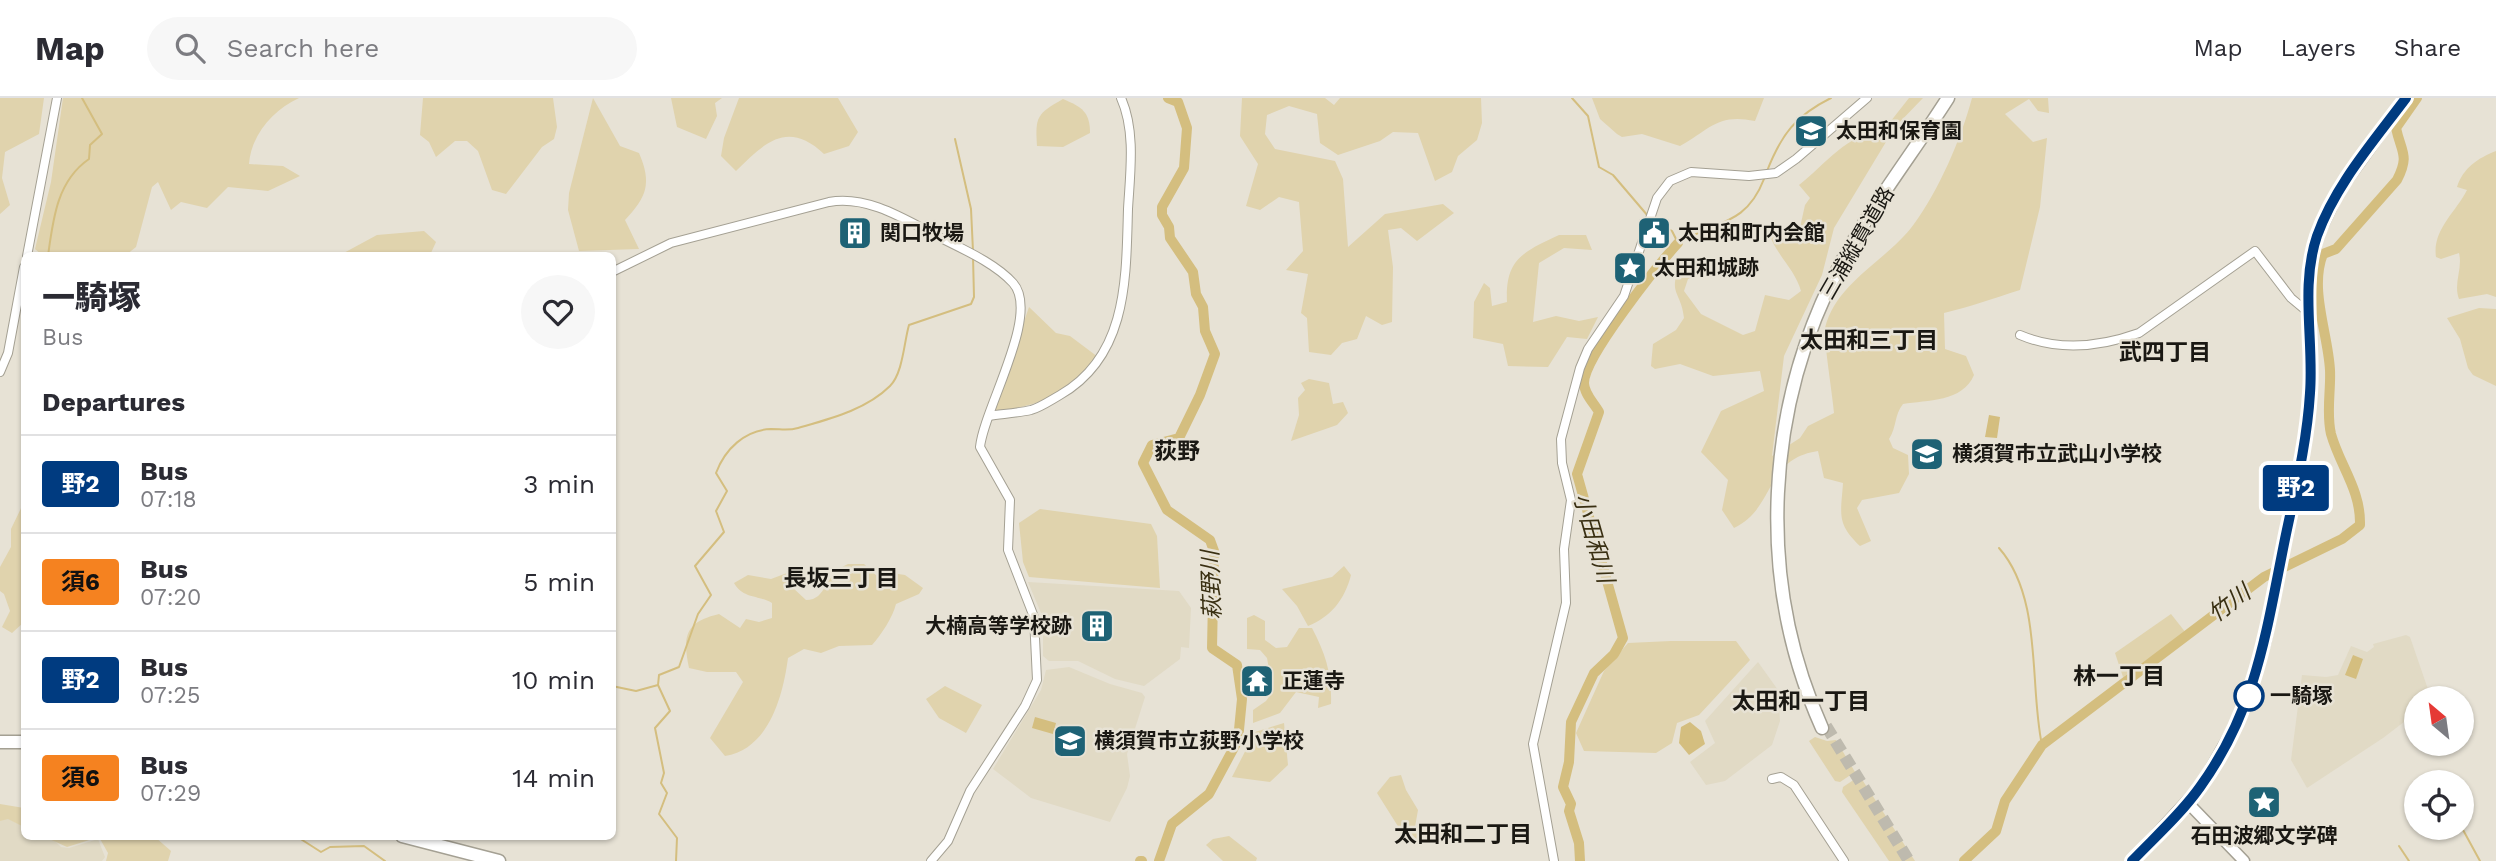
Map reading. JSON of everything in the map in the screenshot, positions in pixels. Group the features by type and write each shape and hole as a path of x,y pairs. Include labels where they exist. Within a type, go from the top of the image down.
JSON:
{"highway":[{"name":"三浦縦貫道路","path":"1824,727 1800,670 1788,610 1778,519 1784,426 1811,327 1860,230 1950,98"},
{"path":"0,742 21,742"},
{"path":"418,840 499,861"}],"main road":[{"path":"2132,861 2202,786 2245,708 2260,666 2304,445 2310,395 2310,269 2324,218 2339,191 2406,98"},
{"path":"2188,803 2244,861"}],"street":[{"path":"28,252 57,98"},
{"path":"989,416 1031,410 1069,390 1106,352 1115,332 1123,292 1130,176 1129,122 1121,98"},
{"path":"1554,861 1533,744 1549,688 1567,597 1564,549 1571,500 1562,463 1561,439 1580,368 1597,334 1625,296 1657,198 1670,181 1691,172 1749,176 1776,173 1867,98"},
{"path":"616,270 662,246 841,200 871,205 969,253 1009,279 1018,290 1020,319 980,447 1010,500 1007,544 1034,617 1037,680 1029,699 970,791 942,852 930,861"},
{"path":"2020,335 2067,347 2119,340 2139,333 2255,251 2291,298 2309,313"},
{"path":"0,372 8,353 21,283"},
{"path":"1772,779 1781,777 1794,785 1844,861"}],"shaded area":[{"path":"0,98 44,98 39,134 5,152 2,178 10,205 0,214"},
{"path":"63,98 299,98 280,109 265,125 254,143 249,164 283,166 300,176 268,191 228,187 207,208 181,202 171,210 158,182 152,187 136,247 130,252 38,252 35,249 51,182"},
{"path":"423,98 553,98 557,127 554,139 542,147 506,194 492,190 478,151 467,141 455,141 436,157 429,142 420,135"},
{"path":"593,98 620,146 639,153 643,164 646,181 643,197 625,220 639,249 579,251 568,210 569,193"},
{"path":"671,98 722,98 715,103 717,116 706,139 677,127"},
{"path":"739,98 838,98 858,132 849,146 824,154 799,138 777,139 757,151 736,171 721,156 724,138"},
{"path":"1242,98 1325,98 1334,105 1340,98 1481,98 1482,123 1477,140 1458,156 1452,172 1435,181 1418,133 1393,132 1380,141 1338,155 1320,143 1317,114 1289,106 1267,115 1265,134 1275,149 1335,161 1343,179 1348,247 1385,214 1443,204 1454,213 1417,241 1401,228 1388,230 1393,267 1392,322 1382,325 1366,316 1357,339 1342,343 1331,355 1309,352 1307,318 1301,313 1308,274 1286,270 1303,251 1299,202 1279,197 1260,210 1246,206 1258,164 1240,136"},
{"path":"1592,98 1764,98 1755,121 1723,121 1680,146 1642,134 1622,137 1600,119"},
{"path":"1909,98 1923,98 1895,127 1834,228 1822,275 1784,356 1772,456 1800,438 1808,426 1834,413 1825,333 1831,312 1851,284 1903,237 1923,211 1948,164 1972,98 2048,98 2049,113 2038,111 2029,99 2005,114 2033,142 2047,138 2040,207 2020,290 1944,313 1945,349 1966,356 1974,375 1969,384 1953,395 1903,404 1900,408 1889,439 1893,448 1908,455 1909,474 1899,493 1862,500 1857,508 1871,541 1860,546 1847,531 1841,510 1843,483 1824,478 1818,451 1801,456 1788,464 1757,509 1734,528 1722,510 1728,480 1701,452 1721,411 1764,391 1760,371 1713,376 1680,364 1655,369 1651,366 1653,344 1676,330 1684,318 1675,287 1681,263 1697,259 1714,263 1715,271 1688,279 1684,291 1701,314 1743,335 1755,331 1765,295 1789,300 1801,291 1769,233 1797,241 1805,205 1810,198 1799,185 1848,143 1858,137 1883,131"},
{"path":"1063,99 1084,111 1090,133 1063,147 1037,146 1037,122 1048,108"},
{"path":"2496,151 2496,297 2487,294 2459,299 2459,253 2441,259 2436,257 2438,238 2467,190 2457,187 2463,174 2477,160"},
{"path":"424,231 436,242 431,252 346,252 377,235"},
{"path":"1559,235 1586,235 1592,250 1564,248 1539,263 1533,322 1556,316 1579,321 1598,317 1587,339 1567,337 1548,367 1508,366 1503,344 1473,338 1474,302 1484,283 1490,288 1492,306 1507,302 1507,287 1513,266 1526,252"},
{"path":"1029,307 1056,333 1070,336 1098,357 1075,381 1052,396 1026,406 993,412"},
{"path":"2479,308 2496,309 2496,386 2473,375 2468,368 2460,339 2447,318"},
{"path":"1309,379 1329,383 1333,404 1343,402 1348,413 1337,425 1291,441 1299,415 1298,398 1305,390 1301,383"},
{"path":"1989,415 2000,417 1997,438 1985,437"},
{"path":"21,508 21,625 12,633 2,627 10,611 4,594 0,591 0,567 11,547 11,529"},
{"path":"1040,509 1151,524 1157,536 1160,588 1029,577 1023,562 1019,523"},
{"path":"848,564 864,564 878,577 885,572 905,575 923,588 919,594 896,604 886,626 872,645 839,646 821,653 804,649 788,658 777,704 763,732 753,743 725,756 710,738 743,682 736,672 707,672 689,668 686,647 689,632 699,621 719,614 740,628 746,619 759,622 772,618 772,603 742,592 734,583 748,575 771,579 787,573 795,579 792,587 806,600 818,596 834,574"},
{"path":"1344,566 1351,575 1341,599 1324,618 1308,626 1297,606 1282,589 1332,577"},
{"path":"1028,582 1179,591 1191,608 1189,648 1181,647 1180,659 1144,686 1115,679 1078,661 1049,661 1043,656 1047,614 1041,613"},
{"path":"2171,614 2186,633 2123,677 2115,653"},
{"path":"1254,615 1265,621 1265,640 1276,648 1287,647 1299,628 1312,628 1327,665 1331,704 1318,708 1319,697 1296,692 1280,713 1253,723 1253,710 1266,701 1273,691 1267,658 1260,650 1247,649 1247,618"},
{"path":"2406,635 2410,637 2427,686 2404,686 2404,722 2307,788 2291,760 2302,675 2338,675 2351,646 2367,652 2374,647 2373,644"},
{"path":"1736,641 1750,660 1699,715 1677,723 1672,743 1656,753 1584,751 1576,733 1604,671 1628,643"},
{"path":"2353,655 2363,659 2356,679 2345,675"},
{"path":"1758,662 1778,690 1780,721 1772,745 1725,781 1706,785 1690,762 1715,743 1705,721"},
{"name":"横須賀市立荻野小学校","path":"1069,667 1110,684 1142,693 1145,697 1127,754 1130,776 1127,788 1110,822 1031,798 993,769 1041,690 1046,670"},
{"path":"945,686 982,705 966,733 939,718 926,699"},
{"path":"1035,717 1056,723 1053,734 1032,728"},
{"path":"1690,722 1701,731 1705,744 1689,755 1679,743 1681,727"},
{"path":"1284,723 1288,765 1270,782 1232,777 1255,732"},
{"path":"1815,737 1827,741 1836,740 1855,772 1840,782 1835,781 1809,741"},
{"path":"1401,775 1418,810 1415,827 1420,839 1406,839 1377,793 1390,777"},
{"path":"1858,777 1915,861 1889,861 1842,792 1843,787"},
{"path":"0,804 21,808 21,826 8,819 0,821"},
{"path":"0,816 21,822 21,840 54,840 61,847 69,848 98,840 105,857 102,861 0,861"},
{"path":"1229,836 1257,858 1256,861 1223,861 1206,845 1213,839"},
{"path":"52,840 89,840 67,847"},
{"path":"101,840 158,840 171,851 168,861 106,861 108,853"}],"waterway":[{"path":"49,252 58,202 63,190 78,168 89,159 90,145 102,134 82,98"},
{"name":"萩野川","path":"1159,861 1172,824 1209,794 1238,740 1242,699 1237,665 1212,648 1214,551 1210,540 1167,510 1143,463 1152,445 1179,438 1200,395 1215,354 1205,331 1203,307 1196,294 1193,272 1170,238 1169,227 1162,215 1162,207 1184,168 1187,128 1178,102 1168,98"},
{"path":"1572,98 1588,116 1599,167 1613,175 1648,216"},
{"name":"小田和川","path":"1767,171 1791,127 1808,112 1831,98"},
{"name":"竹川","path":"1964,861 1996,831 2005,801 2042,745 2264,577 2342,539 2360,525 2357,501 2331,434 2329,356 2320,311 2319,268 2323,254 2336,249 2397,180 2404,159 2396,128 2417,98"},
{"path":"955,139 971,209 973,251"},
{"name":"小田和川","path":"1652,219 1672,231 1678,243 1739,214 1757,194 1764,179"},
{"name":"小田和川","path":"1580,861 1579,843 1569,811 1571,804 1563,787 1569,762 1571,722 1594,673 1614,654 1623,638 1577,474 1599,412 1587,395 1584,383 1587,370 1608,333 1678,243"},
{"path":"658,685 659,675 679,667 698,614 711,595 695,566 724,532 716,511 727,491 716,473 725,456 737,442 753,433 771,429 794,429 847,413 890,386 898,373 909,325 971,304 974,297 973,257"},
{"path":"1999,548 2013,568 2029,616 2042,745"},
{"path":"616,687 636,691 658,685 670,711 655,728 664,773 661,783 667,793 659,814 677,838 676,861"},
{"path":"302,840 321,852 330,847 364,846 385,861"},
{"path":"2469,840 2480,861"},
{"path":"2399,846 2409,861"}],"tunnel":[{"path":"1826,726 1909,861"}],"bus line":[{"name":"野2","path":"2132,861 2202,786 2245,708 2260,666 2304,445 2310,395 2308,284 2313,252 2324,218 2339,191 2406,98"}],"place":[{"name":"太田和保育園","path":"1811,131"},
{"name":"関口牧場","path":"855,233"},
{"name":"太田和町内会館","path":"1654,233"},
{"name":"太田和城跡","path":"1630,268"},
{"name":"横須賀市立武山小学校","path":"1927,454"},
{"name":"大楠高等学校跡","path":"1097,626"},
{"name":"正蓮寺","path":"1257,681"},
{"name":"一騎塚","path":"2249,696"},
{"name":"横須賀市立荻野小学校","path":"1070,741"},
{"name":"石田波郷文学碑","path":"2264,802"}],"district":[{"name":"太田和三丁目","path":"1869,340"},
{"name":"武四丁目","path":"2165,352"},
{"name":"荻野","path":"1177,451"},
{"name":"長坂三丁目","path":"841,578"},
{"name":"林一丁目","path":"2119,676"},
{"name":"太田和一丁目","path":"1801,701"},
{"name":"太田和二丁目","path":"1463,834"}]}
